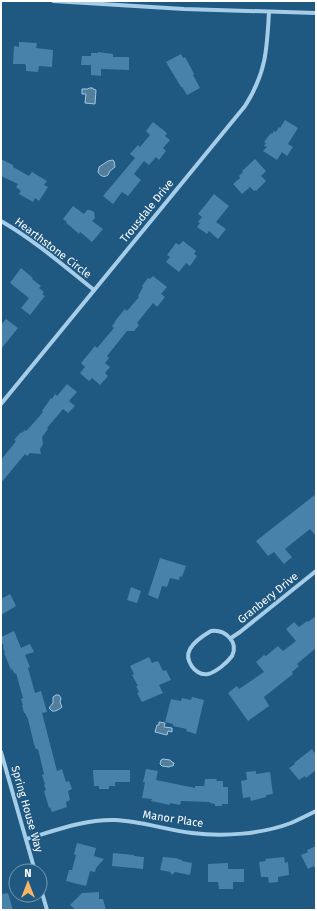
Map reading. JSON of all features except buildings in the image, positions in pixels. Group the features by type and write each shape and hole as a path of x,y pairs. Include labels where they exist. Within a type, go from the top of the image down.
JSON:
{"street":[{"path":"53,1 184,9 316,12"},
{"name":"Trousdale Drive","path":"1,404 234,119 250,97 259,79 264,63 268,44 269,12"},
{"name":"Hearthstone Circle","path":"1,221 35,243 94,290"},
{"name":"Granbery Drive","path":"231,638 316,570"},
{"path":"211,631 218,631 225,633 231,638 233,645 232,655 217,670 212,673 205,674 199,673 192,666 188,658 189,651 192,646 205,635 211,631"},
{"name":"Spring House Way","path":"1,752 33,863"},
{"name":"Manor Place","path":"26,839 83,824 109,820 136,822 192,833 225,835 240,834 283,825 316,811"}],"water":[{"path":"89,88 96,90 95,104 85,103 86,94 82,94 82,89"},
{"path":"113,160 115,167 107,176 100,175 98,172 99,167 108,161"},
{"path":"59,695 61,698 60,702 62,707 56,711 52,711 49,708 53,703 53,697"},
{"path":"159,722 165,723 164,727 172,728 172,732 168,731 167,735 155,732"},
{"path":"161,760 170,760 174,763 173,766 162,766 160,764"}]}
